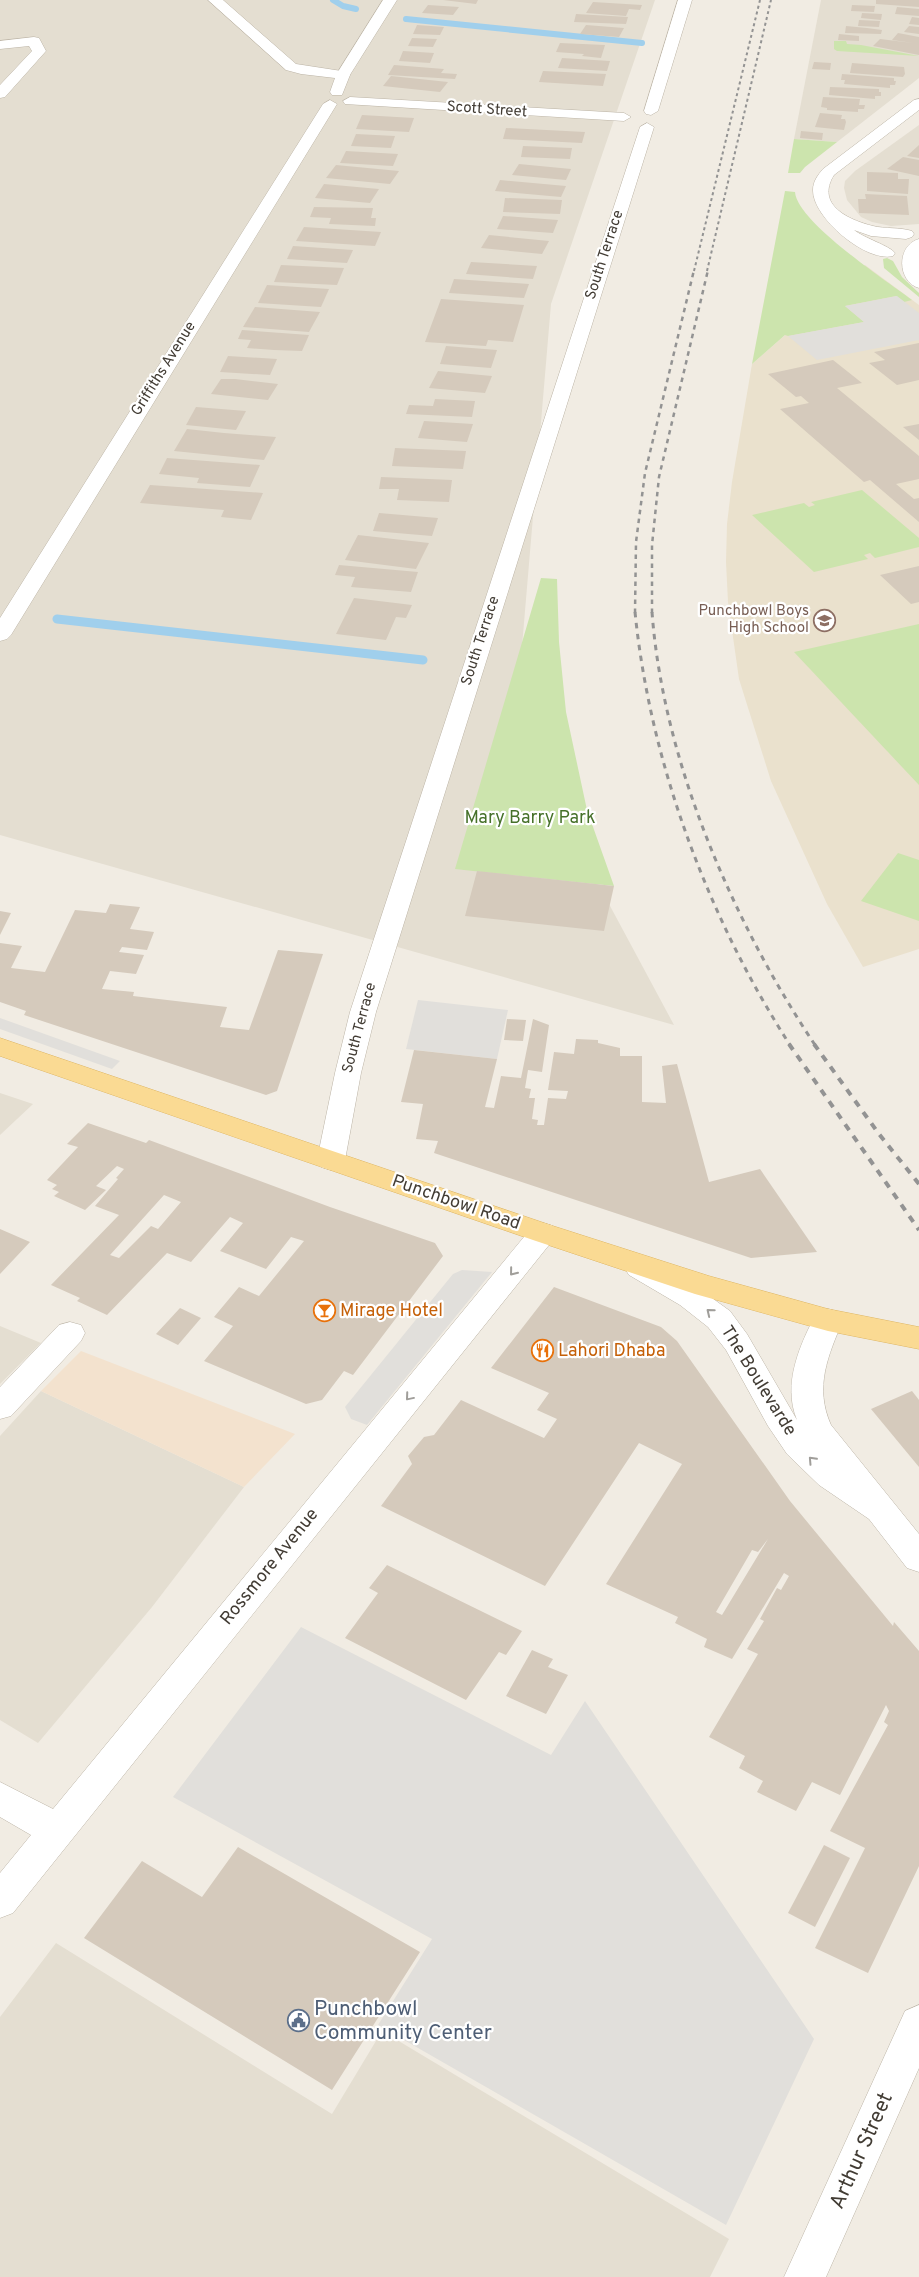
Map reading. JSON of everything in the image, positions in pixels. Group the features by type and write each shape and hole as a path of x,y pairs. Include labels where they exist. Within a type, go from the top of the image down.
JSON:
{"main road":[{"name":"Punchbowl Road","path":"0,1047 542,1233 705,1286 828,1320 918,1337"}],"street":[{"path":"215,0 291,67 301,70 343,74"},
{"name":"Griffiths Avenue","path":"0,635 333,98 343,74 390,0"},
{"name":"South Terrace","path":"332,1160 348,1073 363,1012 649,119 685,0"},
{"path":"0,45 34,41 39,51 0,94"},
{"name":"Scott Street","path":"333,98 348,94 352,98 350,101 649,119"},
{"path":"887,253 851,236 840,228 821,198 822,180 828,172 919,103"},
{"path":"834,217 871,231 913,239 912,251 908,261 913,277 919,283"},
{"name":"Rossmore Avenue","path":"0,1902 542,1233"},
{"name":"The Boulevarde","path":"630,1262 689,1297 720,1320 736,1339 771,1404 804,1452 820,1468 879,1510"},
{"name":"The Boulevarde","path":"828,1320 806,1374 806,1404 818,1432 919,1558"},
{"path":"0,1407 70,1333"},
{"path":"0,1798 57,1830"},
{"name":"Arthur Street","path":"805,2277 919,2024"}],"shaded area":[{"path":"0,0 655,0 551,304 515,729 674,1025 0,835"},
{"path":"821,0 919,0 919,78 837,142 794,139"},
{"path":"919,125 919,224 891,226 872,222 861,217 847,200 844,188 845,181 855,171"},
{"name":"Punchbowl Boys High School","path":"865,265 919,305 919,949 863,967 827,904 771,781 739,679 728,602 726,562 727,524 732,482 752,364"},
{"path":"897,296 919,313 919,340 817,360 788,336 864,322 845,306"},
{"path":"418,1000 508,1010 497,1059 406,1049"},
{"path":"0,1018 120,1061 112,1069 0,1029"},
{"path":"0,1093 33,1104 0,1135"},
{"path":"462,1270 492,1272 367,1425 351,1419 345,1407 453,1274"},
{"path":"0,1326 41,1343 0,1384"},
{"path":"81,1351 295,1434 244,1487 41,1391"},
{"path":"41,1391 244,1487 152,1607 38,1743 0,1720 0,1436"},
{"path":"301,1627 551,1755 585,1701 814,2039 726,2225 378,2025 432,1939 173,1797"},
{"path":"56,1943 332,2114 382,2031 729,2239 710,2277 0,2277 0,2017"}],"green space":[{"path":"834,41 846,41 847,44 919,56 837,51 834,49"},
{"path":"794,139 837,142 800,173 788,173"},
{"path":"785,191 795,192 800,204 811,219 826,234 912,300 904,302 896,296 845,306 864,322 785,335 752,364"},
{"path":"887,258 893,261 902,277 919,293 919,297 884,268 883,259"},
{"path":"862,490 919,538 919,547 875,558 870,553 864,555 868,559 814,572 752,515 804,503 809,507 815,505 811,502"},
{"name":"Mary Barry Park","path":"541,578 557,579 559,642 566,712 587,810 614,886 455,869"},
{"path":"919,624 919,785 794,652"},
{"path":"898,853 919,860 919,921 861,901"}],"building":[{"path":"443,0 478,0 476,4"},
{"path":"876,0 919,0 919,7 876,4"},
{"path":"593,2 642,5 640,10 629,9 626,16 586,13"},
{"path":"428,5 459,7 453,15 422,13"},
{"path":"852,5 875,6 874,12 851,11"},
{"path":"897,7 919,9 919,16 895,14"},
{"path":"862,13 882,14 881,20 861,18"},
{"path":"576,14 628,17 626,24 574,22"},
{"path":"912,17 919,18 919,25 909,24"},
{"path":"859,20 880,21 879,27 858,26"},
{"path":"417,25 444,27 440,35 413,34"},
{"path":"586,25 624,28 619,37 580,34"},
{"path":"846,26 882,30 881,34 845,33"},
{"path":"909,26 919,27 919,34 904,32"},
{"path":"898,33 919,37 919,55 873,46 880,39 913,43 892,40"},
{"path":"839,34 859,36 859,41 838,40"},
{"path":"412,38 437,39 433,47 408,46"},
{"path":"560,43 605,45 601,58 582,56 584,54 556,52"},
{"path":"403,51 434,53 430,63 399,61"},
{"path":"562,58 610,61 607,71 558,68"},
{"path":"814,62 831,63 830,70 812,69"},
{"path":"852,63 904,67 905,74 903,77 850,73"},
{"path":"394,65 444,69 441,73 457,74 455,79 388,75"},
{"path":"543,71 606,74 603,86 539,82"},
{"path":"842,74 894,78 894,81 896,81 895,85 890,85 890,88 844,84 845,80 841,80"},
{"path":"391,76 448,82 440,92 383,86"},
{"path":"830,87 879,89 881,96 875,96 875,99 829,95"},
{"path":"823,97 860,99 859,105 865,105 864,109 858,109 858,112 827,110 827,108 821,107"},
{"path":"820,113 842,115 841,119 845,119 846,122 844,130 815,127"},
{"path":"362,115 414,118 409,132 356,129"},
{"path":"506,128 585,132 582,143 503,139"},
{"path":"801,131 823,133 822,140 800,138"},
{"path":"356,134 395,136 391,148 351,146"},
{"path":"919,145 919,158 907,156"},
{"path":"523,146 572,148 570,159 521,157"},
{"path":"346,151 398,154 393,166 340,163"},
{"path":"903,157 919,160 919,176 887,169"},
{"path":"519,164 571,169 566,180 512,175"},
{"path":"336,165 399,171 390,184 326,178"},
{"path":"867,172 898,173 898,179 909,179 908,194 867,191"},
{"path":"500,180 566,186 561,197 495,191"},
{"path":"324,184 379,189 370,203 315,198"},
{"path":"865,194 907,196 909,215 859,213 858,199 866,199"},
{"path":"505,198 562,200 560,214 503,212"},
{"path":"314,207 373,208 371,218 376,218 375,226 329,224 331,218 310,217"},
{"path":"503,216 558,220 553,233 497,229"},
{"path":"304,227 381,232 375,246 296,241"},
{"path":"489,235 549,241 542,254 481,248"},
{"path":"293,246 353,250 347,263 287,259"},
{"path":"471,262 537,266 533,279 466,274"},
{"path":"281,265 344,268 337,285 274,282"},
{"path":"454,279 529,284 524,298 449,293"},
{"path":"267,285 329,289 321,307 258,303"},
{"path":"441,299 524,305 513,342 488,340 486,346 425,342"},
{"path":"255,307 320,312 309,332 243,327"},
{"path":"242,330 309,335 302,351 247,348 251,340 238,339"},
{"path":"919,343 919,380 897,385 869,363 885,360 874,352"},
{"path":"446,346 497,350 491,368 440,364"},
{"path":"228,356 277,359 270,375 220,372"},
{"path":"833,360 862,383 837,388 919,456 919,479 896,484 914,499 919,498 919,522 870,480 864,482 780,409 809,403 801,396 796,397 768,374"},
{"path":"438,371 492,376 485,393 429,388"},
{"path":"221,379 278,384 268,400 211,394"},
{"path":"435,399 475,401 472,417 406,414 409,405 433,406"},
{"path":"196,407 246,411 236,430 186,425"},
{"path":"424,421 473,424 467,442 418,438"},
{"path":"919,424 919,440 903,427"},
{"path":"187,429 276,437 264,460 174,451"},
{"path":"395,448 466,451 463,469 392,466"},
{"path":"167,458 260,465 250,487 197,483 199,478 159,474"},
{"path":"381,477 452,480 449,502 397,500 399,489 379,489"},
{"path":"150,485 263,493 251,520 221,517 224,510 140,503"},
{"path":"379,513 438,518 432,536 373,531"},
{"path":"358,535 429,543 416,569 345,560"},
{"path":"339,565 418,572 411,592 351,587 355,577 335,575"},
{"path":"919,566 919,602 911,604 880,575"},
{"path":"354,598 412,605 406,618 396,617 386,640 336,634"},
{"path":"477,871 614,886 604,931 465,916"},
{"path":"110,904 140,907 130,929 154,932 147,950 122,947 119,952 144,955 136,974 110,971 102,989 134,992 133,996 227,1007 220,1027 249,1030 278,950 323,954 277,1091 266,1095 24,1015 26,1011 0,1002 0,943 22,946 11,968 45,972 75,910 106,913"},
{"path":"0,911 11,913 0,935"},
{"path":"507,1019 526,1020 523,1041 504,1040"},
{"path":"533,1019 549,1025 542,1072 528,1070 525,1088 531,1089 529,1098 535,1098 532,1119 538,1120 537,1125 544,1125 548,1098 566,1099 568,1091 548,1090 554,1052 574,1054 576,1039 598,1040 598,1043 620,1048 620,1056 642,1056 642,1102 666,1103 662,1066 677,1064 709,1182 760,1169 817,1252 751,1258 434,1153 438,1141 416,1139 423,1104 401,1102 414,1050 497,1059 485,1107 494,1108 501,1076 521,1078"},
{"path":"88,1123 146,1143 149,1140 330,1207 435,1243 443,1256 353,1375 344,1371 322,1400 306,1404 204,1361 233,1326 214,1317 239,1287 259,1296 304,1241 291,1237 266,1269 220,1251 243,1223 230,1217 191,1262 167,1253 107,1315 77,1301 80,1298 51,1285 119,1215 95,1206 124,1169 117,1166 96,1186 106,1190 85,1210 54,1196 59,1192 52,1189 57,1185 47,1180 78,1147 67,1144","holes":["164,1195 181,1202 158,1229 151,1226 119,1258 110,1255"]},
{"path":"0,1229 30,1242 0,1274"},
{"path":"554,1287 661,1327 677,1341 790,1501 893,1626 894,1622 919,1651 919,1866 868,1973 815,1948 865,1848 830,1831 888,1725 884,1722 889,1711 886,1705 840,1795 812,1782 796,1811 757,1792 763,1781 739,1768 745,1756 709,1737 758,1654 747,1649 764,1621 760,1619 777,1588 781,1590 789,1576 784,1573 732,1659 704,1647 707,1639 675,1623 678,1617 606,1584 682,1464 639,1443 545,1586 381,1506 412,1464 408,1456 424,1437 434,1435 461,1400 544,1438 557,1419 537,1410 549,1393 491,1368","holes":["768,1539 722,1615 716,1612 752,1550 758,1552"]},
{"path":"180,1308 201,1318 178,1345 156,1334"},
{"path":"912,1391 919,1400 919,1467 871,1409"},
{"path":"387,1565 522,1631 506,1655 499,1652 466,1700 345,1638 378,1593 369,1588"},
{"path":"532,1650 553,1659 548,1667 568,1675 546,1714 506,1696"},
{"path":"824,1845 850,1858 815,1927 788,1913"},
{"name":"Punchbowl Community Center","path":"238,1847 420,1952 332,2090 84,1938 142,1861 202,1897"}],"waterway":[{"path":"333,0 343,6 356,9"},
{"path":"406,19 642,43"},
{"path":"57,619 423,660"}],"railway":[{"path":"694,271 760,0"},
{"path":"707,271 771,0"},
{"path":"635,612 636,542 645,473 694,270"},
{"path":"652,612 652,545 659,477 708,270"},
{"path":"635,612 654,725 687,837 733,945 760,996 790,1045"},
{"path":"652,612 659,668 671,725 687,782 707,838 730,893 756,946 815,1045"},
{"path":"789,1044 919,1230"},
{"path":"814,1044 879,1134 919,1184"}],"place":[{"name":"Punchbowl Boys High School","path":"825,620"},
{"name":"Mirage Hotel","path":"324,1311"},
{"name":"Lahori Dhaba","path":"542,1351"},
{"name":"Punchbowl Community Center","path":"298,2021"}]}
